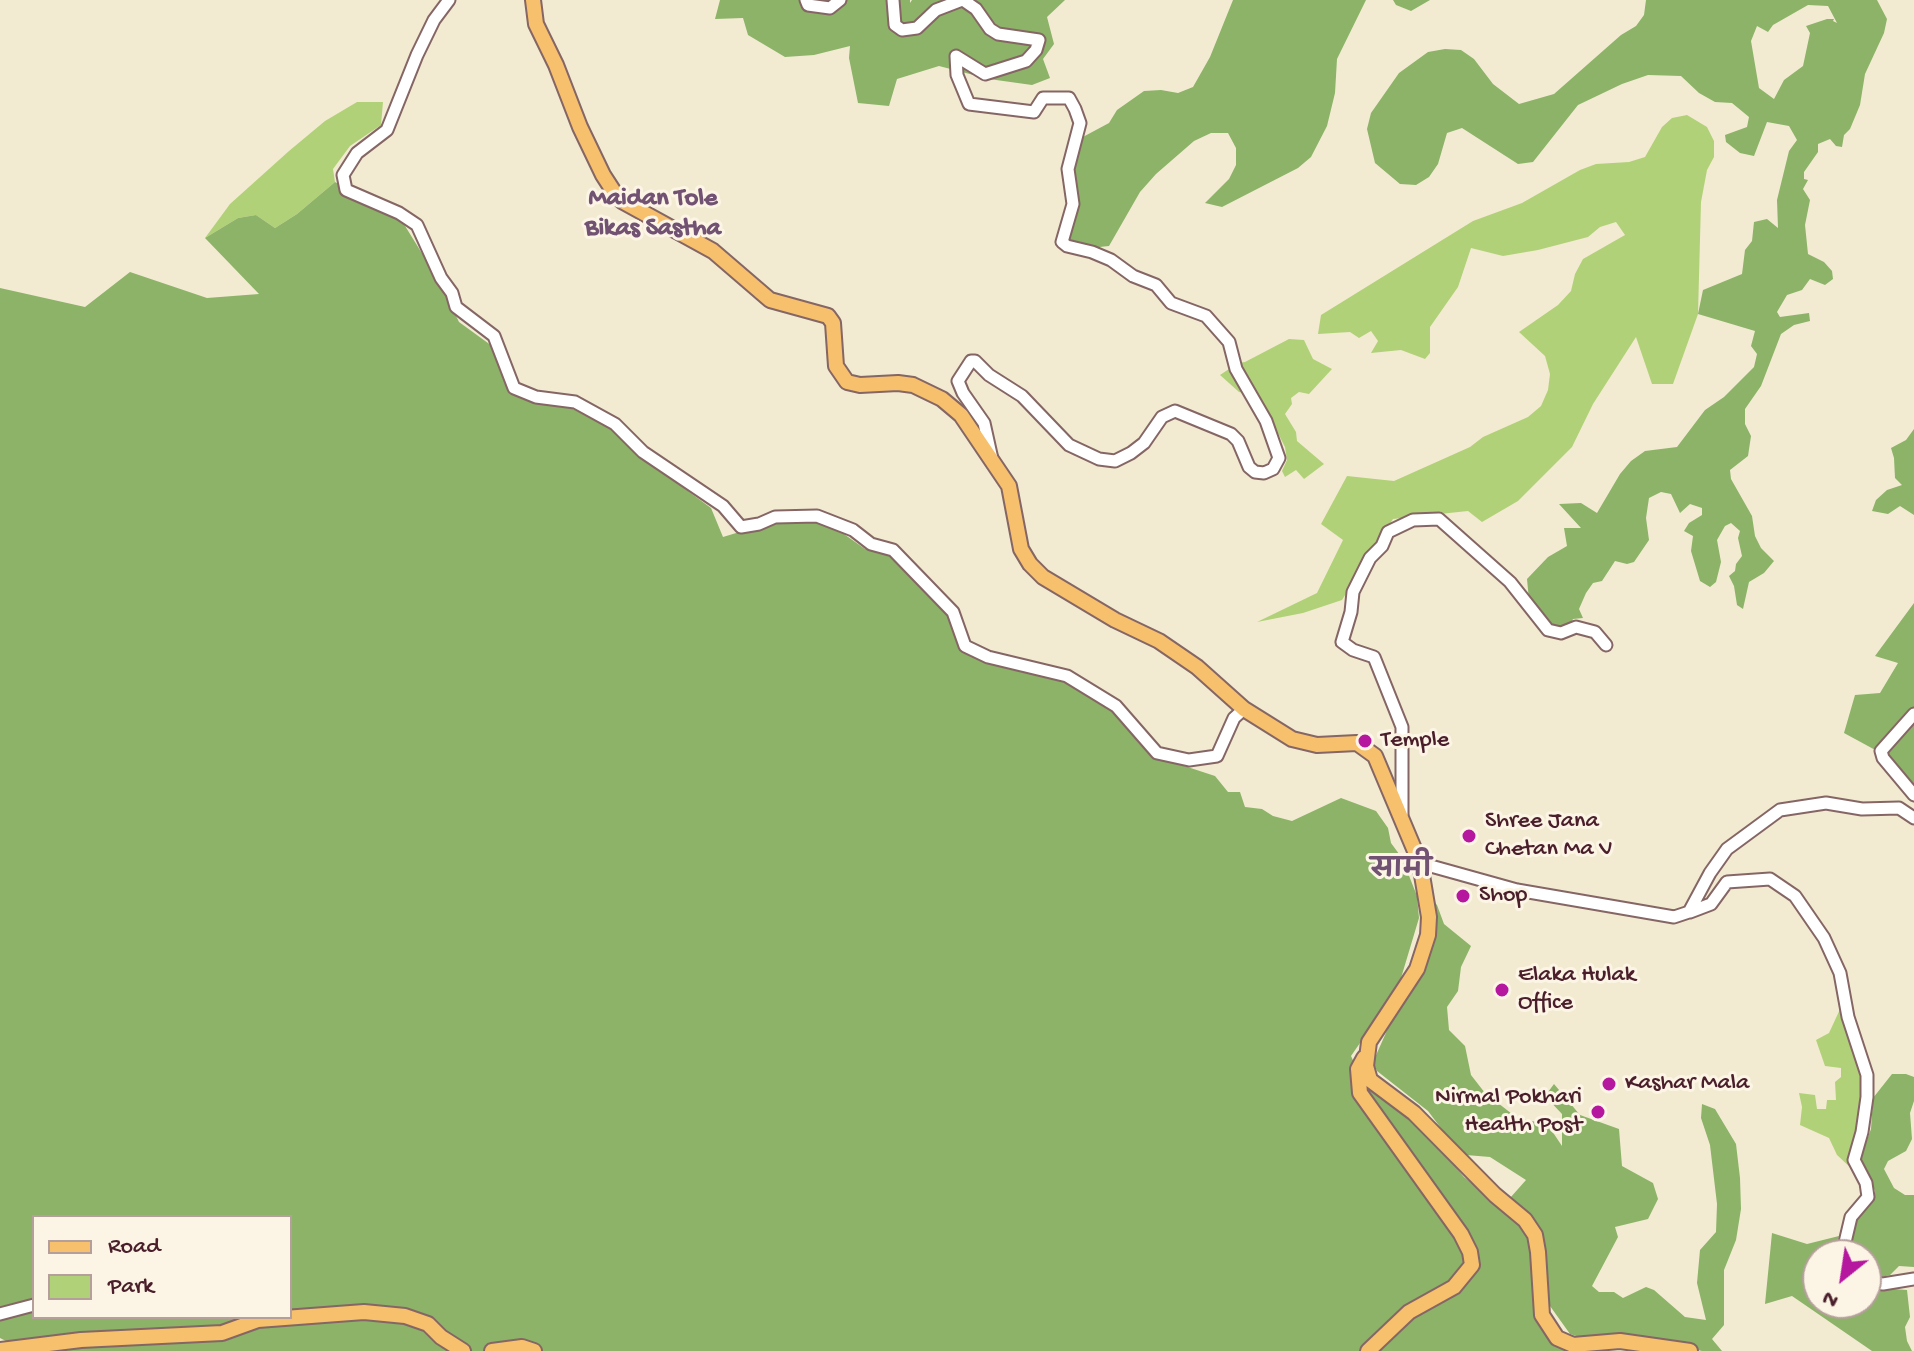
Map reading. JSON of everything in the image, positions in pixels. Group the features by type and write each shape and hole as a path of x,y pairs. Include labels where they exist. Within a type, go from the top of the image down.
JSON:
{"main road":[{"path":"533,0 536,24 580,127 614,192 633,207 713,251 770,300 828,316 833,323 836,366 847,382 860,385 913,385 929,392 961,415 1009,486 1021,549 1043,577 1115,620 1159,641 1197,667 1244,709 1292,739 1317,745 1350,742 1366,748 1375,756 1420,863 1429,917 1424,952 1417,969 1369,1042 1358,1069 1360,1093 1461,1234 1470,1252 1472,1265 1454,1287 1409,1312 1368,1351"},
{"path":"1366,1054 1370,1080 1414,1113 1495,1195 1525,1220 1535,1235 1542,1315 1557,1338 1573,1345 1620,1341 1690,1351"},
{"path":"292,1317 364,1312 405,1316 428,1324 463,1351"},
{"path":"0,1350 81,1340 222,1333 258,1320 271,1319"},
{"path":"492,1351 522,1347 534,1351"}],"street":[{"path":"449,0 434,20 417,55 387,130 357,153 343,175 346,190 399,213 417,225 441,278 452,293 456,307 494,336 514,388 547,399 575,402 615,424 643,452 713,499 741,527 775,517 817,516 853,530 871,544 893,550 953,612 965,646 988,657 1067,676 1116,706 1157,753 1189,760 1217,756 1234,718 1244,709"},
{"path":"806,0 808,5 830,8 840,0"},
{"path":"893,0 895,25 902,30 917,28 936,10 962,0 976,9 990,29 998,34 1039,40 1036,50 1026,61 988,73 956,56 957,75 969,104 1034,112 1043,98 1069,98 1080,123 1068,169 1073,204 1062,242 1111,260 1133,276 1156,285 1171,303 1206,316 1229,342 1236,369 1266,421 1279,458 1273,469 1257,473 1249,467 1238,441 1231,434 1175,411 1162,417 1144,443 1131,453 1115,461 1099,459 1069,445 1015,390 971,361 959,376 959,387 984,423 992,459"},
{"path":"1403,827 1402,727 1374,657 1353,650 1342,642 1353,592 1370,558 1382,546 1388,532 1413,520 1439,519 1510,582 1548,630 1561,633 1576,627 1595,632 1606,645"},
{"path":"1914,714 1881,751 1883,758 1914,795"},
{"path":"1689,912 1727,849 1780,810 1826,803 1862,809 1899,808 1914,818"},
{"path":"1420,863 1517,890 1674,917 1711,904 1727,882 1770,879 1795,896 1830,950 1840,973 1848,1017 1867,1075 1864,1121 1854,1160 1866,1183 1868,1197 1851,1217 1846,1239"},
{"path":"1882,1284 1914,1279"},
{"path":"0,1314 32,1306"},
{"path":"253,1319 258,1320"}],"green space":[{"path":"720,0 910,0 910,3 912,0 1065,0 1047,17 1054,44 1043,59 1050,78 1032,85 989,79 939,66 897,79 889,106 858,103 849,58 850,46 814,55 785,57 748,35 743,18 715,19"},
{"path":"1233,0 1366,0 1337,59 1335,93 1327,126 1311,157 1298,168 1222,207 1205,203 1229,179 1236,165 1236,148 1228,133 1211,133 1194,141 1156,174 1140,192 1109,246 1090,248 1074,245 1068,238 1071,170 1081,138 1109,123 1117,110 1144,91 1178,93 1193,87 1210,57"},
{"path":"1393,0 1430,0 1411,11 1396,5"},
{"path":"1646,0 1877,0 1887,19 1884,33 1865,74 1860,105 1850,129 1844,135 1842,147 1836,146 1830,139 1818,144 1818,152 1804,172 1804,179 1808,180 1803,189 1810,200 1805,225 1808,254 1824,262 1832,271 1833,279 1825,285 1810,279 1802,290 1787,295 1777,312 1780,317 1809,313 1810,321 1794,325 1781,334 1761,386 1745,409 1745,424 1751,436 1748,456 1730,470 1731,479 1752,516 1755,536 1761,548 1774,561 1764,573 1749,582 1743,609 1737,605 1729,576 1742,556 1738,538 1740,531 1731,523 1725,526 1717,540 1721,562 1716,582 1710,587 1700,581 1691,551 1693,536 1684,531 1689,523 1702,515 1702,508 1690,504 1680,513 1671,494 1661,492 1649,498 1646,518 1649,540 1634,562 1615,561 1602,581 1593,583 1586,593 1579,609 1583,618 1573,619 1570,625 1557,630 1545,623 1529,600 1527,579 1548,557 1567,546 1564,528 1581,528 1559,504 1581,503 1597,513 1631,461 1645,451 1677,447 1705,410 1724,397 1754,367 1757,354 1751,346 1755,331 1698,314 1703,290 1742,274 1745,250 1752,241 1754,222 1767,219 1778,228 1777,200 1789,151 1797,140 1789,126 1767,122 1754,156 1740,153 1726,142 1725,135 1747,127 1749,117 1732,103 1715,102 1699,93 1681,76 1648,75 1578,105 1533,162 1518,164 1462,128 1447,133 1438,164 1429,177 1416,185 1400,184 1375,163 1367,129 1371,113 1399,73 1428,52 1461,50 1474,59 1493,84 1519,104 1554,94 1621,35 1636,26 1644,15","holes":["1808,5 1828,6 1837,23 1834,19 1827,19 1806,26 1810,33 1803,66 1784,80 1774,99 1759,88 1751,41 1757,26 1768,32 1773,25"]},
{"path":"357,102 383,102 381,125 350,146 333,169 335,182 275,228 256,215 238,218 205,238 230,204 289,151 325,121"},
{"path":"1687,115 1707,127 1714,141 1714,157 1707,170 1701,202 1698,314 1673,384 1652,384 1636,337 1593,404 1572,447 1518,501 1482,522 1468,511 1393,519 1342,600 1303,613 1257,622 1317,593 1343,540 1321,524 1347,476 1394,481 1470,447 1483,437 1528,417 1541,406 1548,390 1550,374 1545,356 1519,332 1558,305 1571,291 1583,259 1625,235 1616,222 1600,227 1588,237 1538,250 1503,256 1471,248 1458,287 1430,327 1430,353 1425,359 1401,350 1371,353 1378,341 1371,331 1359,338 1350,332 1318,334 1321,315 1473,221 1522,203 1596,164 1629,162 1645,157 1662,127 1672,118"},
{"path":"335,182 402,221 439,281 459,322 492,346 510,391 571,408 613,430 651,464 711,508 723,537 779,520 827,522 865,549 890,553 945,611 965,652 1068,683 1117,713 1151,755 1215,776 1228,792 1240,792 1245,807 1262,809 1273,816 1292,821 1341,798 1376,811 1402,858 1417,896 1419,918 1398,988 1351,1056 1358,1071 1425,1130 1464,1177 1502,1207 1526,1180 1490,1157 1466,1155 1456,1148 1428,1111 1377,1071 1373,1062 1389,1026 1421,973 1430,897 1437,905 1444,924 1471,946 1461,967 1458,991 1447,1007 1449,1030 1465,1046 1471,1075 1485,1093 1516,1117 1548,1125 1562,1146 1562,1114 1545,1096 1554,1084 1580,1115 1619,1129 1622,1166 1653,1183 1658,1199 1648,1219 1615,1227 1618,1237 1592,1286 1599,1292 1614,1292 1623,1298 1646,1287 1654,1290 1685,1317 1706,1320 1697,1283 1700,1250 1716,1232 1717,1204 1710,1145 1701,1118 1702,1104 1715,1109 1736,1144 1741,1209 1736,1240 1724,1270 1724,1325 1712,1339 1722,1351 1702,1351 1631,1335 1583,1338 1570,1334 1545,1299 1535,1299 1535,1312 1540,1323 1575,1351 14,1351 14,1345 0,1338 0,288 85,307 130,272 207,298 259,294 205,238 238,218 256,215 275,228"},
{"path":"1289,339 1304,340 1313,359 1332,369 1309,394 1299,392 1291,398 1292,404 1285,414 1296,432 1297,441 1324,464 1304,479 1296,470 1285,477 1282,471 1287,460 1285,447 1259,396 1239,392 1220,375"},
{"path":"1914,429 1914,515 1900,506 1888,514 1872,511 1876,500 1887,490 1902,485 1895,478 1891,448 1906,440"},
{"path":"1914,603 1914,787 1890,758 1844,733 1855,695 1880,693 1898,663 1875,656"},
{"path":"1842,1005 1863,1068 1864,1087 1852,1169 1837,1155 1829,1138 1800,1125 1802,1107 1799,1093 1815,1095 1817,1109 1826,1109 1827,1100 1836,1100 1835,1082 1841,1077 1841,1068 1825,1066 1816,1040 1829,1033"},
{"path":"1892,1074 1914,1077 1914,1101 1910,1113 1912,1139 1906,1151 1888,1161 1884,1169 1894,1188 1905,1195 1914,1195 1914,1267 1899,1266 1890,1275 1882,1277 1882,1239 1851,1239 1856,1219 1874,1201 1875,1191 1860,1159 1871,1129 1873,1098"},
{"path":"1772,1233 1802,1242 1802,1303 1792,1296 1765,1304"},
{"path":"1882,1288 1907,1290 1910,1317 1905,1327 1912,1351 1872,1351 1825,1319 1882,1319"}],"place":[{"name":"Temple","path":"1365,741"},
{"name":"Shree Jana Chetan Ma V","path":"1469,836"},
{"name":"Shop","path":"1463,896"},
{"name":"Elaka Hulak Office","path":"1502,990"},
{"name":"Kashar Mala","path":"1609,1084"},
{"name":"Nirmal Pokhari Health Post","path":"1598,1112"}],"district":[{"name":"Maidan Tole Bikas Sastha","path":"653,215"},
{"name":"सामी","path":"1401,872"}]}
